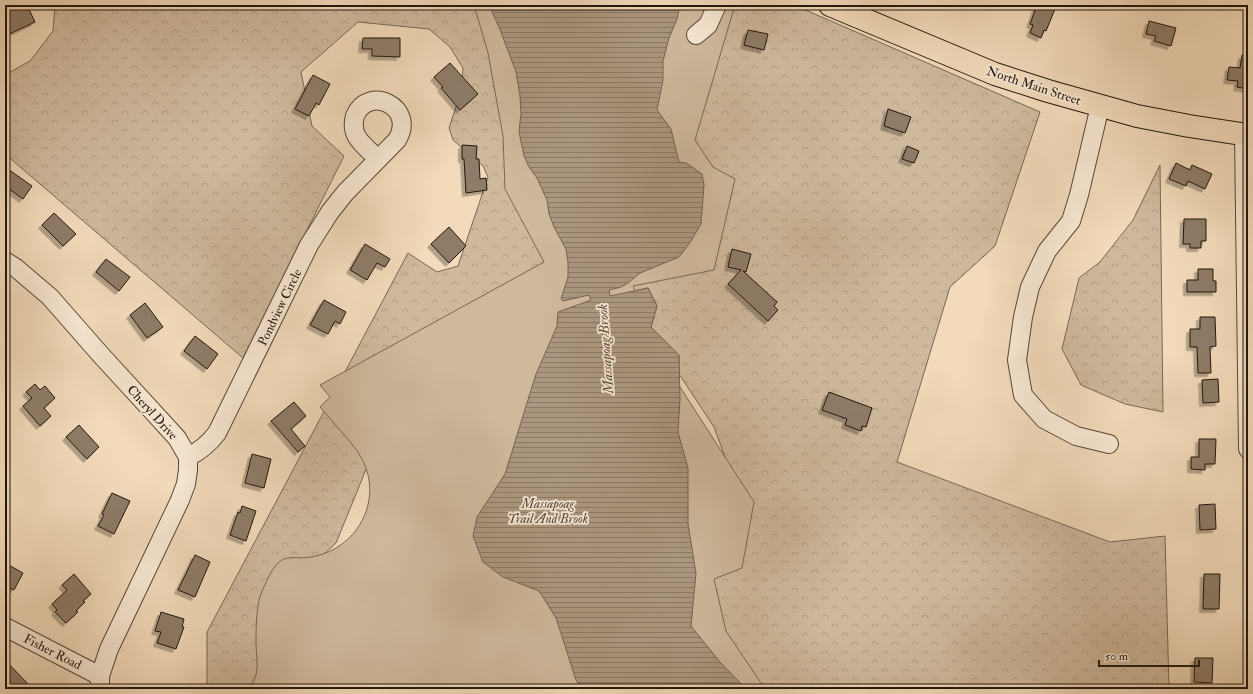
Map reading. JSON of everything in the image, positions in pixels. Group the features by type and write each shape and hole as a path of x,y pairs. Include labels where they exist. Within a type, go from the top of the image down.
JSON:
{"main road":[{"name":"North Main Street","path":"830,5 995,74 1048,91 1137,116 1189,126 1246,134"}],"street":[{"path":"696,36 708,25 717,5"},
{"path":"1100,106 1079,196 1071,221 1047,251 1030,287 1022,318 1017,360 1023,395 1044,419 1076,436 1109,444"},
{"path":"1246,134 1248,448"},
{"name":"Pondview Circle","path":"188,457 199,452 217,434 309,245 345,193 378,159"},
{"name":"Cheryl Drive","path":"9,270 50,297 177,438 188,457"},
{"path":"100,682 109,649 180,500 186,484 188,457"},
{"name":"Fisher Road","path":"5,627 100,682"}],"green space":[{"path":"55,5 489,5 566,249 367,467 336,543 290,585 278,689 207,689 207,632 408,253 437,272 458,266 488,177 483,166 453,140 449,128 461,92 463,68 450,47 429,29 358,22 301,72 312,126 344,156 243,358 5,154 5,75 30,61 53,31"},
{"name":"Massapoag Trail And Brook","path":"474,5 735,5 695,140 713,167 735,179 714,270 633,286 671,373 754,502 742,568 714,579 726,631 761,683 768,689 243,689 250,685 255,678 257,663 256,629 259,602 263,588 273,569 283,559 316,556 331,551 344,542 355,531 363,519 368,505 370,490 368,474 362,459 353,445 320,407 330,397 320,385 544,262 505,189 503,136 488,53"},
{"path":"680,5 794,5 1040,112 995,246 950,287 897,462 1110,542 1165,536 1169,689 746,689 691,626 735,484 714,427 679,374 679,355 651,327 657,306 648,288 610,296 686,163"},
{"path":"1160,165 1163,412 1125,404 1081,385 1062,349 1079,278 1100,262 1133,220"}],"water":[{"name":"Massapoag Brook","path":"489,5 680,5 663,61 663,80 657,110 671,129 679,162 686,163 702,174 704,185 701,224 679,257 640,273 621,287 609,290 610,296 648,288 657,306 651,327 679,355 680,399 678,432 688,468 688,524 696,573 691,626 720,662 746,689 582,689 576,680 556,618 539,591 503,577 483,562 473,536 477,517 505,474 536,374 557,326 558,312 591,300 589,295 563,301 561,299 568,277 566,249 554,227 549,214 547,200 537,178 529,167 524,156 519,132 521,113 516,72"}],"building":[{"path":"5,5 27,5 35,22 5,36"},
{"path":"1037,5 1045,5 1055,9 1046,31 1044,30 1041,38 1030,33 1033,25 1030,24"},
{"path":"1149,21 1176,28 1171,46 1154,41 1156,36 1146,34"},
{"path":"748,30 768,34 764,50 744,45"},
{"path":"363,38 400,38 400,57 372,56 372,49 362,49"},
{"path":"1242,55 1248,56 1248,89 1237,87 1238,81 1227,80 1229,67 1240,68"},
{"path":"450,63 478,94 460,110 441,88 443,87 434,77"},
{"path":"313,75 330,84 319,105 316,103 309,116 295,109"},
{"path":"888,109 911,117 905,133 884,126"},
{"path":"462,145 477,146 476,159 479,159 480,179 486,178 487,190 466,193"},
{"path":"907,146 919,151 914,163 902,159"},
{"path":"1176,163 1190,170 1192,165 1212,174 1205,189 1188,181 1186,186 1169,179"},
{"path":"5,167 32,186 23,199 5,186"},
{"path":"54,213 76,234 63,246 42,225"},
{"path":"1184,219 1206,219 1206,241 1201,241 1201,248 1190,248 1190,244 1183,244"},
{"path":"449,227 466,246 449,263 431,244"},
{"path":"365,244 390,259 385,267 377,263 367,280 350,270"},
{"path":"732,249 751,254 746,272 743,271 777,302 774,306 778,310 768,321 728,284 741,270 728,267"},
{"path":"106,259 130,277 119,291 96,272"},
{"path":"1198,269 1213,269 1213,281 1216,281 1216,292 1187,292 1187,280 1198,280"},
{"path":"324,300 346,312 340,324 335,321 328,334 310,325"},
{"path":"145,303 163,327 147,338 130,315"},
{"path":"1200,317 1215,317 1216,346 1210,347 1211,373 1198,373 1197,347 1190,347 1190,329 1200,329"},
{"path":"195,336 218,354 207,369 184,351"},
{"path":"1218,379 1219,402 1203,403 1202,380"},
{"path":"35,384 40,390 45,386 55,398 44,408 51,416 40,426 23,406 32,398 26,392"},
{"path":"829,392 872,408 866,427 862,426 861,431 845,425 847,419 822,410"},
{"path":"294,402 306,416 291,429 305,446 298,452 271,421"},
{"path":"79,425 99,447 87,459 66,437"},
{"path":"1199,439 1216,439 1215,464 1205,464 1205,470 1191,469 1191,457 1199,457"},
{"path":"252,454 271,459 264,488 245,483"},
{"path":"112,493 130,501 114,534 98,526 104,515 102,514"},
{"path":"1215,504 1216,529 1200,530 1199,505"},
{"path":"242,506 256,511 246,541 230,535 238,512 240,513"},
{"path":"195,555 210,562 195,597 178,590"},
{"path":"5,563 23,573 14,590 5,586"},
{"path":"74,574 91,594 83,601 85,602 76,611 78,612 66,623 55,612 57,610 52,604 67,590 62,585"},
{"path":"1204,574 1220,574 1219,609 1203,609"},
{"path":"161,612 184,619 182,627 184,627 176,649 157,643 161,632 155,631"},
{"path":"1195,658 1213,658 1212,683 1194,682"},
{"path":"5,660 28,684 22,689 5,689"}]}
